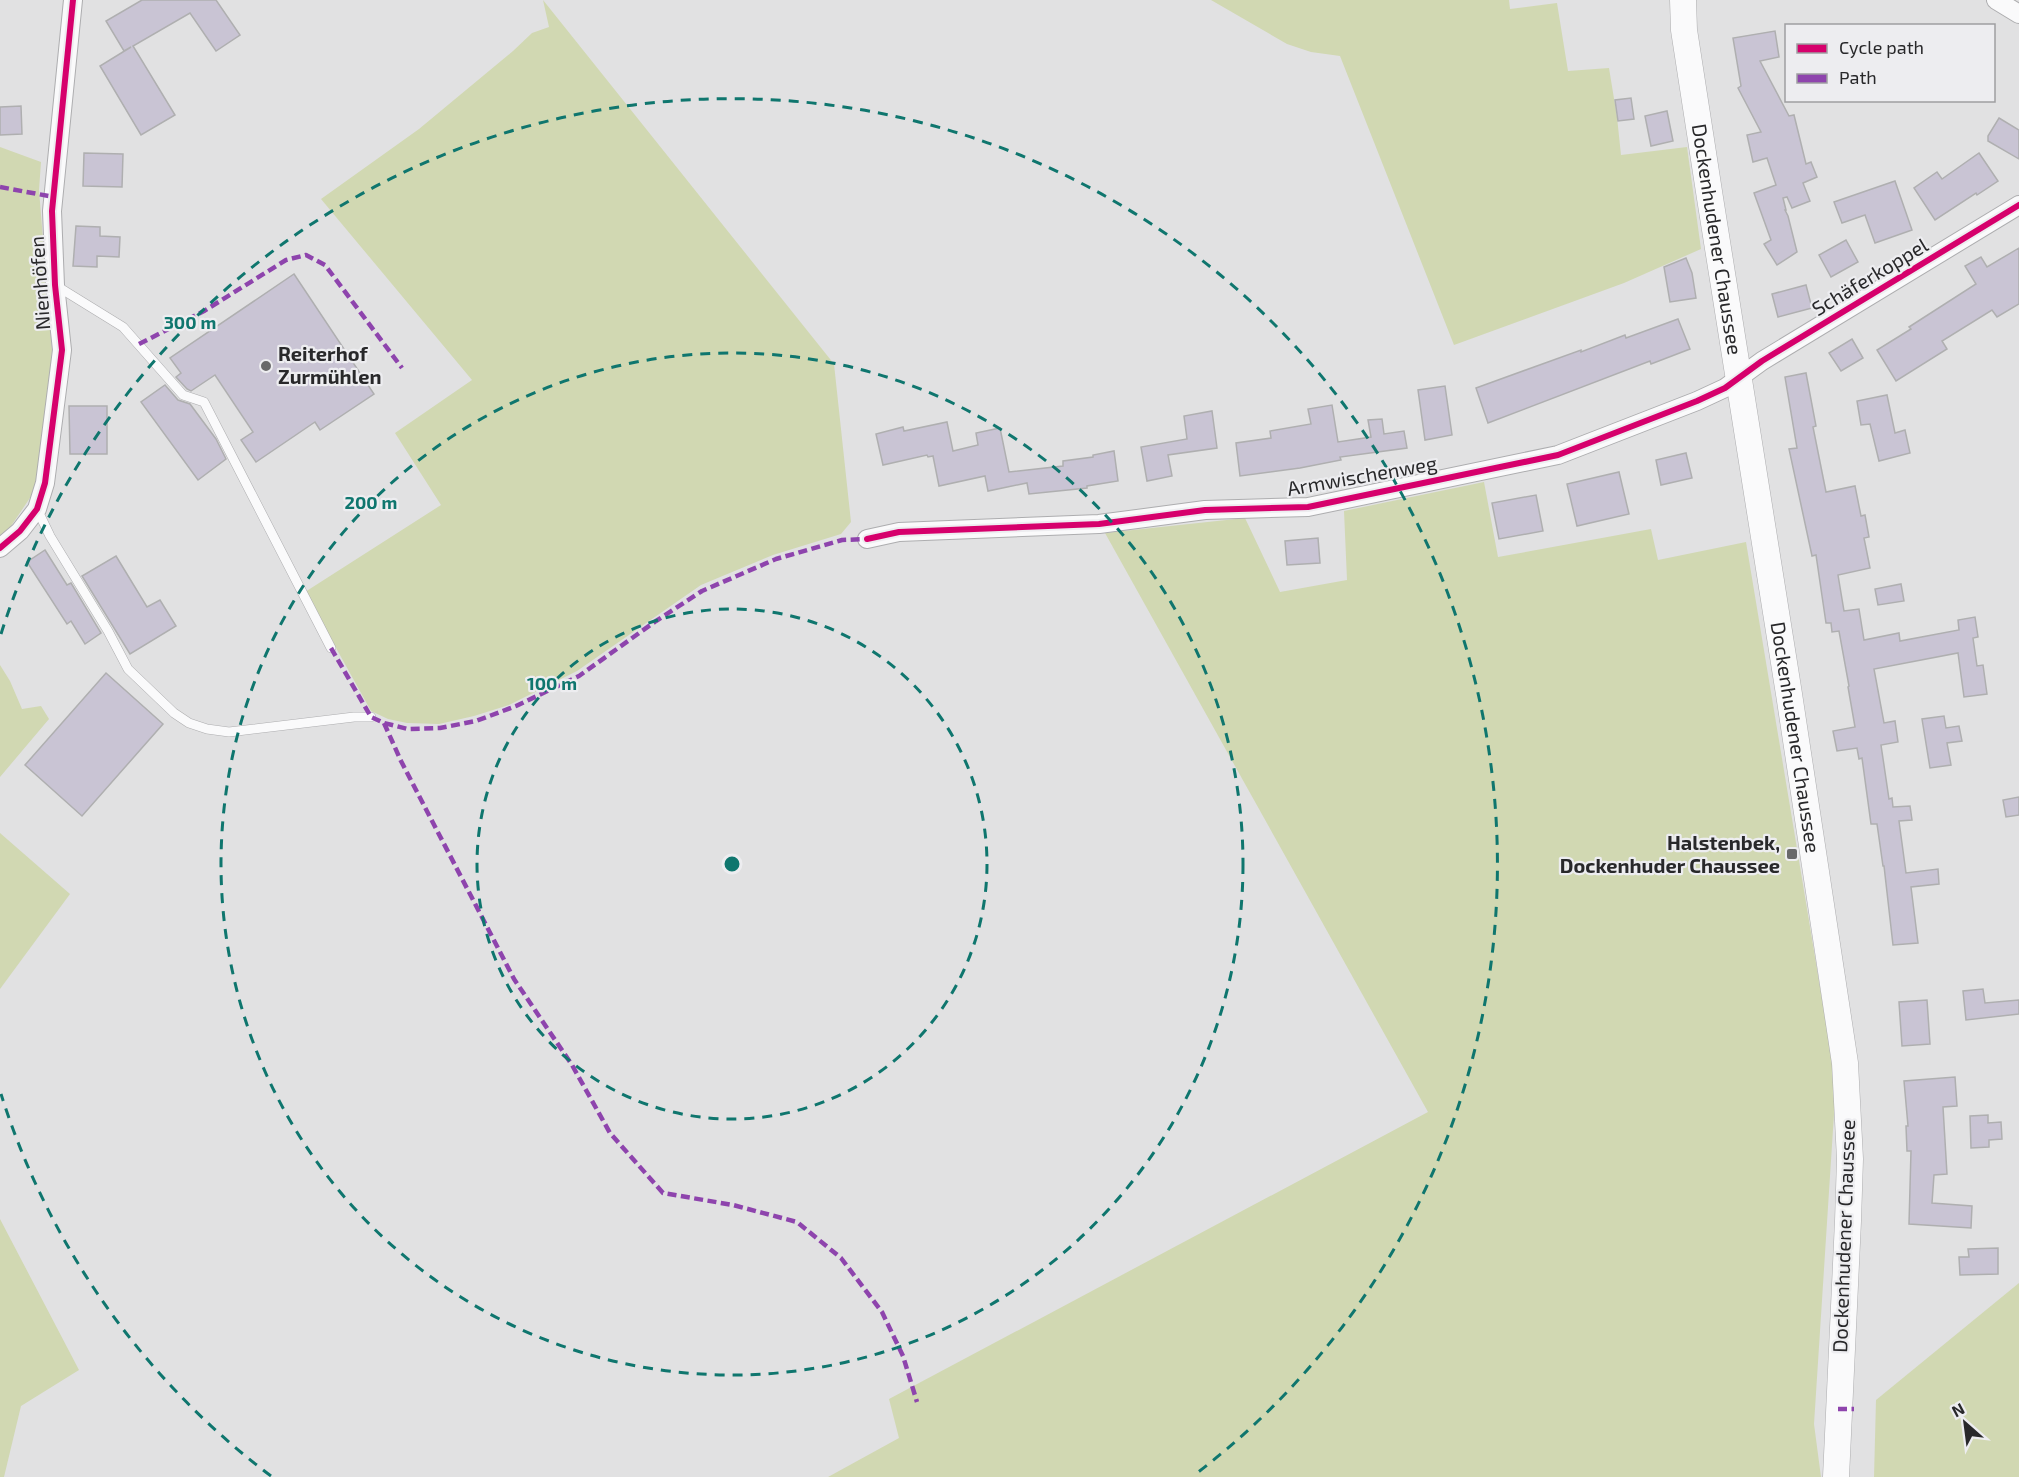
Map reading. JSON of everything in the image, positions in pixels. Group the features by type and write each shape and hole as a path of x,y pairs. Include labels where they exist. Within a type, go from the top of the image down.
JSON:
{"main road":[{"name":"Dockenhudener Chaussee","path":"1683,0 1684,30 1845,1063 1850,1159 1849,1210 1836,1477"}],"street":[{"name":"Nienhöfen","path":"0,548 20,531 37,509 45,483 62,350 52,211 73,0"},
{"path":"1996,0 2019,14"},
{"name":"Schäferkoppel","path":"1738,379 1762,361 2019,205"},
{"name":"Armwischenweg","path":"867,539 899,532 1099,524 1205,510 1308,507 1558,455 1697,401 1738,379"}],"lane":[{"path":"56,285 123,327 183,395 204,402 331,648"},
{"path":"37,509 50,536 108,631 128,669 174,713 189,723 207,729 230,732 371,717"}],"green space":[{"path":"543,0 834,364 851,522 841,534 773,555 701,585 577,671 509,705 439,724 407,723 388,719 371,711 305,592 441,505 395,433 472,380 321,199 419,129 532,33 549,27"},
{"path":"1211,0 1509,0 1510,9 1557,3 1568,71 1609,68 1621,155 1687,147 1701,249 1624,283 1454,345 1340,56 1311,52 1287,44"},
{"path":"0,147 41,162 39,190 52,350 44,477 3,538 0,554"},
{"path":"1484,482 1498,557 1651,529 1658,560 1746,542 1836,1083 1814,1424 1821,1477 828,1477 899,1438 889,1399 1428,1112 1105,533 1245,518 1280,592 1347,580 1344,511"},
{"path":"0,665 22,709 41,706 49,719 0,777"},
{"path":"0,833 70,894 0,989"},
{"path":"0,1219 79,1370 21,1406 4,1477 0,1477"},
{"path":"2019,1283 2019,1477 1874,1477 1876,1400"}],"building":[{"path":"142,0 216,0 240,35 216,51 190,13 133,46 175,115 141,135 100,66 131,47 124,51 106,21"},
{"path":"1775,31 1779,57 1760,61 1789,116 1794,115 1806,164 1811,162 1817,177 1803,183 1810,201 1792,208 1787,197 1783,198 1797,252 1777,265 1764,244 1771,240 1754,193 1776,185 1767,158 1753,162 1747,135 1761,132 1738,88 1741,86 1733,38"},
{"path":"1631,98 1634,119 1618,121 1615,100"},
{"path":"21,106 22,134 0,135 0,107"},
{"path":"1667,111 1673,141 1651,146 1645,116"},
{"path":"1999,118 2019,130 2019,159 1988,141 1988,136"},
{"path":"84,153 123,154 122,187 83,186"},
{"path":"1979,153 1998,181 1935,220 1914,188 1937,172 1942,179"},
{"path":"1895,181 1912,230 1875,243 1865,215 1842,223 1834,202"},
{"path":"76,226 100,227 100,236 120,237 119,257 97,256 97,267 73,266"},
{"path":"1846,240 1858,262 1831,277 1819,255"},
{"path":"2019,248 2019,304 1997,317 1992,310 1942,341 1947,349 1896,381 1877,350 1976,284 1965,266 1981,257 1987,267"},
{"path":"1686,258 1692,273 1696,298 1670,302 1664,267"},
{"name":"Reiterhof Zurmühlen","path":"294,274 374,394 320,430 315,422 256,462 241,440 253,432 215,375 191,391 176,377 181,373 170,358"},
{"path":"1806,285 1812,308 1778,317 1772,294"},
{"path":"1678,319 1690,349 1651,364 1650,361 1488,423 1476,388 1581,350 1581,352 1625,335 1626,338"},
{"path":"1852,339 1863,358 1841,371 1829,353"},
{"path":"1806,373 1816,426 1813,427 1826,492 1855,486 1861,516 1865,515 1869,537 1864,538 1870,568 1838,575 1844,611 1859,609 1864,640 1899,633 1900,641 1959,630 1958,620 1975,617 1978,637 1973,638 1977,666 1983,665 1987,694 1964,697 1958,653 1874,669 1884,723 1895,721 1898,742 1881,745 1889,799 1892,798 1893,807 1910,806 1912,820 1899,821 1906,873 1938,869 1939,884 1911,887 1918,943 1893,945 1884,866 1877,824 1871,824 1862,758 1859,759 1857,748 1837,751 1833,731 1855,727 1849,686 1839,631 1832,632 1831,623 1826,623 1816,555 1812,556 1789,449 1797,448 1785,377"},
{"path":"165,385 178,400 190,404 216,439 226,459 198,480 141,402"},
{"path":"1445,386 1452,435 1425,440 1418,390"},
{"path":"1887,395 1895,433 1905,430 1910,453 1879,461 1870,424 1861,425 1857,401"},
{"path":"1332,405 1338,442 1371,437 1368,420 1382,419 1384,434 1404,431 1407,448 1340,457 1341,460 1300,468 1240,476 1236,443 1271,438 1270,431 1311,424 1308,409"},
{"path":"69,406 107,406 107,454 70,454"},
{"path":"1212,411 1217,448 1168,455 1172,476 1147,481 1141,447 1187,439 1184,416"},
{"path":"947,422 953,451 978,445 976,433 1000,428 1009,472 1063,466 1063,461 1093,457 1093,455 1114,451 1118,481 1087,486 1087,488 1029,494 1027,483 988,491 985,476 939,486 933,456 928,457 927,455 883,465 876,434 903,427 904,431"},
{"path":"1686,453 1692,478 1661,485 1656,460"},
{"path":"1619,472 1629,514 1577,526 1567,484"},
{"path":"1536,495 1543,531 1499,539 1492,503"},
{"path":"1318,538 1320,563 1287,565 1285,541"},
{"path":"45,550 67,585 71,583 101,633 85,644 71,621 67,624 27,562"},
{"path":"116,556 147,607 160,600 176,626 130,654 82,576"},
{"path":"1901,584 1904,601 1878,605 1875,589"},
{"path":"106,673 163,724 82,816 25,765"},
{"path":"1944,716 1946,728 1959,726 1962,741 1947,743 1951,765 1930,768 1922,719"},
{"path":"2019,797 2019,815 2006,817 2003,800"},
{"path":"1983,989 1985,1003 2019,1000 2019,1014 1966,1020 1963,991"},
{"path":"1927,1000 1930,1044 1902,1046 1899,1002"},
{"path":"1955,1077 1957,1106 1943,1107 1947,1174 1934,1175 1932,1203 1972,1206 1971,1228 1909,1224 1911,1151 1907,1151 1906,1126 1908,1126 1904,1081"},
{"path":"1988,1115 1988,1123 2001,1122 2002,1139 1989,1140 1989,1147 1971,1148 1970,1116"},
{"path":"1998,1248 1998,1274 1960,1275 1959,1257 1969,1257 1968,1249"}],"marked path":[{"path":"0,187 54,197"},
{"path":"139,344 204,311 286,260 306,255 325,265 402,368"},
{"path":"331,648 371,717 408,729 440,728 476,721 516,706 579,676 702,591 776,559 842,540 867,539"},
{"path":"384,723 401,761 514,979 572,1065 610,1133 663,1193 733,1205 797,1222 841,1258 882,1312 903,1356 917,1402"},
{"path":"1838,1409 1854,1409"}],"cycle path":[{"path":"0,548 20,531 37,509 45,483 62,350 55,285 52,211 73,0"},
{"path":"867,539 899,532 1099,524 1205,510 1308,507 1558,455 1725,388 1762,361 2019,205"}],"place":[{"name":"Reiterhof Zurmühlen","path":"266,366"},
{"name":"Halstenbek, Dockenhuder Chaussee","path":"1792,854"}]}
